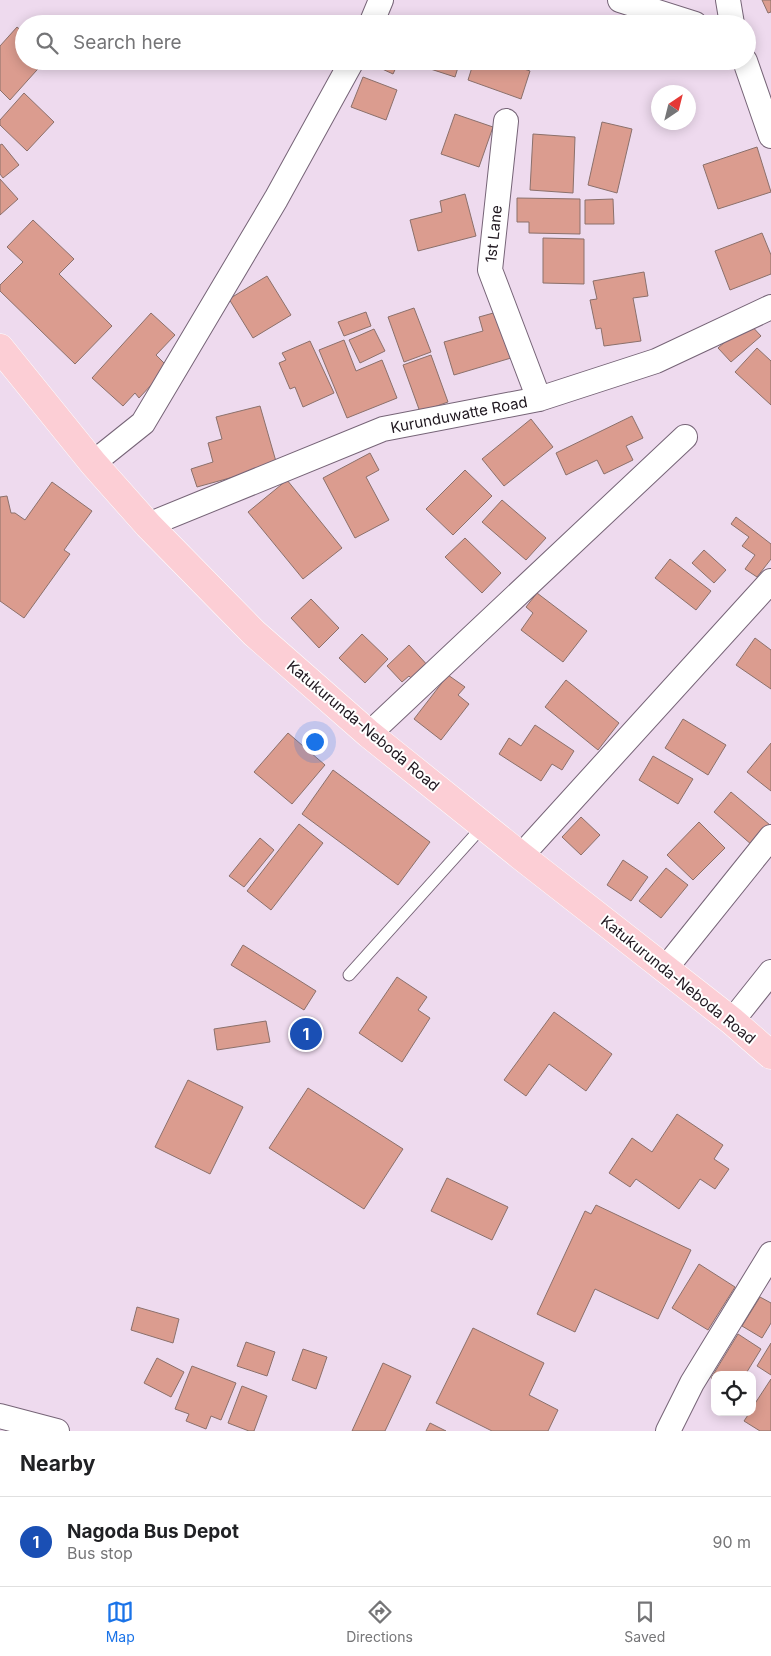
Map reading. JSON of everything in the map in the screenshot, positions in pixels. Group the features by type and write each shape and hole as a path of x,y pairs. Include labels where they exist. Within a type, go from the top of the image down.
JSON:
{"main road":[{"name":"Katukurunda-Neboda Road","path":"0,348 93,463 148,525 254,633 369,734 732,1021 771,1055"}],"street":[{"path":"375,15 382,0"},
{"path":"620,0 667,15"},
{"path":"93,463 143,423 276,199 347,70"},
{"path":"748,70 771,136"},
{"name":"1st Lane","path":"506,121 490,270 539,399"},
{"name":"Kurunduwatte Road","path":"148,525 383,429 539,399 656,361 771,307"},
{"path":"369,734 685,437"},
{"path":"521,856 771,581"},
{"path":"665,968 771,837"},
{"path":"732,1021 771,972"},
{"path":"668,1431 692,1383 771,1254"},
{"path":"0,1416 57,1431"}],"lane":[{"path":"349,975 483,826"}],"building":[{"path":"762,0 771,0 771,12 768,13"},
{"path":"15,29 15,70 37,70 10,100 0,90 0,46"},
{"path":"384,70 395,70 393,74"},
{"path":"434,70 457,70 455,77"},
{"path":"471,70 530,71 521,99 468,80"},
{"path":"363,77 397,90 386,120 351,107"},
{"path":"24,93 54,122 27,151 0,125 0,120"},
{"path":"455,114 493,127 479,167 441,154"},
{"path":"602,122 632,129 617,193 588,185"},
{"path":"533,134 575,137 573,193 530,190"},
{"path":"2,144 19,165 3,178 0,174 0,145"},
{"path":"757,147 771,192 718,209 703,165"},
{"path":"0,179 18,199 0,215"},
{"path":"465,194 476,236 418,251 410,220 442,212 440,201"},
{"path":"517,198 580,199 580,234 529,233 529,222 517,222"},
{"path":"613,199 614,224 585,224 585,200"},
{"path":"33,220 74,259 59,274 112,326 75,364 0,291 0,285 23,262 7,247"},
{"path":"762,233 771,255 771,274 730,290 715,251"},
{"path":"543,238 584,239 584,284 543,283"},
{"path":"644,272 648,296 633,298 641,341 604,346 601,328 596,329 590,300 597,299 593,281"},
{"path":"267,276 291,315 253,338 229,299"},
{"path":"414,308 431,352 404,362 388,317"},
{"path":"366,312 371,326 344,336 338,322"},
{"path":"497,312 511,358 454,375 444,342 483,331 479,317"},
{"path":"151,313 175,335 156,355 168,367 139,398 135,393 123,406 92,378"},
{"path":"748,322 761,336 731,362 718,348"},
{"path":"374,329 385,351 360,363 349,340"},
{"path":"344,340 356,371 382,360 397,398 347,418 319,350"},
{"path":"310,341 334,393 303,407 295,387 290,389 279,363 286,360 282,353"},
{"path":"757,348 771,361 771,405 735,372"},
{"path":"431,355 448,402 420,412 403,365"},
{"path":"260,406 277,465 197,487 191,469 213,462 208,443 222,439 216,417"},
{"path":"632,416 643,438 626,446 633,460 604,474 597,460 566,475 556,453"},
{"path":"531,419 553,447 504,486 482,459"},
{"path":"370,453 379,470 366,477 389,520 355,538 323,478"},
{"path":"465,470 492,496 453,535 426,509"},
{"path":"287,480 342,548 303,579 248,512"},
{"path":"52,482 92,511 64,550 70,554 24,618 0,601 0,497 7,496 11,513 15,513 25,520"},
{"path":"502,500 546,538 526,560 482,522"},
{"path":"736,517 771,544 771,559 757,577 745,569 755,555 742,546 749,537 731,524"},
{"path":"465,538 501,573 482,593 445,557"},
{"path":"704,550 726,570 714,583 692,563"},
{"path":"670,559 711,591 696,610 655,578"},
{"path":"537,593 587,631 563,662 521,630 533,613 526,607"},
{"path":"311,599 339,628 319,648 291,618"},
{"path":"362,634 388,659 365,683 339,658"},
{"path":"755,638 771,650 771,689 736,665"},
{"path":"409,645 430,668 415,682 409,676 402,682 387,666"},
{"path":"448,675 465,687 458,695 469,704 441,740 414,719"},
{"path":"566,680 619,723 598,750 545,707"},
{"path":"683,719 726,745 708,775 665,748"},
{"path":"535,725 574,751 562,770 552,764 541,781 499,754 509,738 521,746"},
{"path":"288,733 325,765 292,804 254,772"},
{"path":"771,743 771,791 747,772"},
{"path":"653,756 693,779 678,804 639,780"},
{"path":"333,770 430,842 398,885 302,814"},
{"path":"731,792 770,825 752,845 714,812"},
{"path":"581,817 600,835 581,855 562,837"},
{"path":"699,822 725,848 693,880 667,855"},
{"path":"299,824 323,843 271,910 247,891"},
{"path":"260,838 274,850 244,887 229,876"},
{"path":"623,860 648,877 631,901 607,885"},
{"path":"666,868 688,885 661,918 639,901"},
{"path":"243,945 316,991 304,1010 231,965"},
{"path":"397,977 427,997 418,1010 430,1018 402,1062 359,1033"},
{"path":"554,1012 612,1054 586,1091 549,1064 526,1096 504,1080"},
{"path":"266,1021 270,1042 217,1050 214,1029"},
{"path":"188,1080 243,1107 210,1174 155,1147"},
{"path":"308,1088 403,1149 364,1209 269,1148"},
{"path":"677,1114 723,1145 714,1159 729,1169 715,1189 700,1179 679,1209 636,1179 630,1187 609,1173 632,1138 652,1152"},
{"path":"447,1178 508,1207 492,1240 431,1211"},
{"path":"596,1205 691,1250 658,1319 595,1289 575,1332 537,1314 585,1211 591,1214"},
{"path":"699,1264 735,1287 708,1330 672,1308"},
{"path":"760,1297 771,1303 771,1323 762,1338 742,1326"},
{"path":"137,1307 179,1319 173,1343 131,1330"},
{"path":"473,1328 544,1363 529,1395 558,1410 548,1431 492,1431 436,1403"},
{"path":"738,1334 761,1349 747,1371 715,1371"},
{"path":"246,1342 275,1352 267,1376 237,1366"},
{"path":"771,1343 771,1375 757,1366"},
{"path":"303,1349 327,1357 316,1389 292,1380"},
{"path":"157,1358 184,1372 171,1397 144,1383"},
{"path":"383,1363 411,1376 385,1431 352,1431"},
{"path":"192,1366 236,1383 221,1420 211,1416 206,1429 186,1421 189,1414 175,1409"},
{"path":"771,1379 771,1431 760,1431 744,1421 747,1416 756,1416 756,1402"},
{"path":"242,1386 267,1396 254,1431 228,1423"},
{"path":"430,1423 446,1431 426,1431"}],"place":[{"name":"Nagoda Bus Depot","path":"306,1034"}]}
